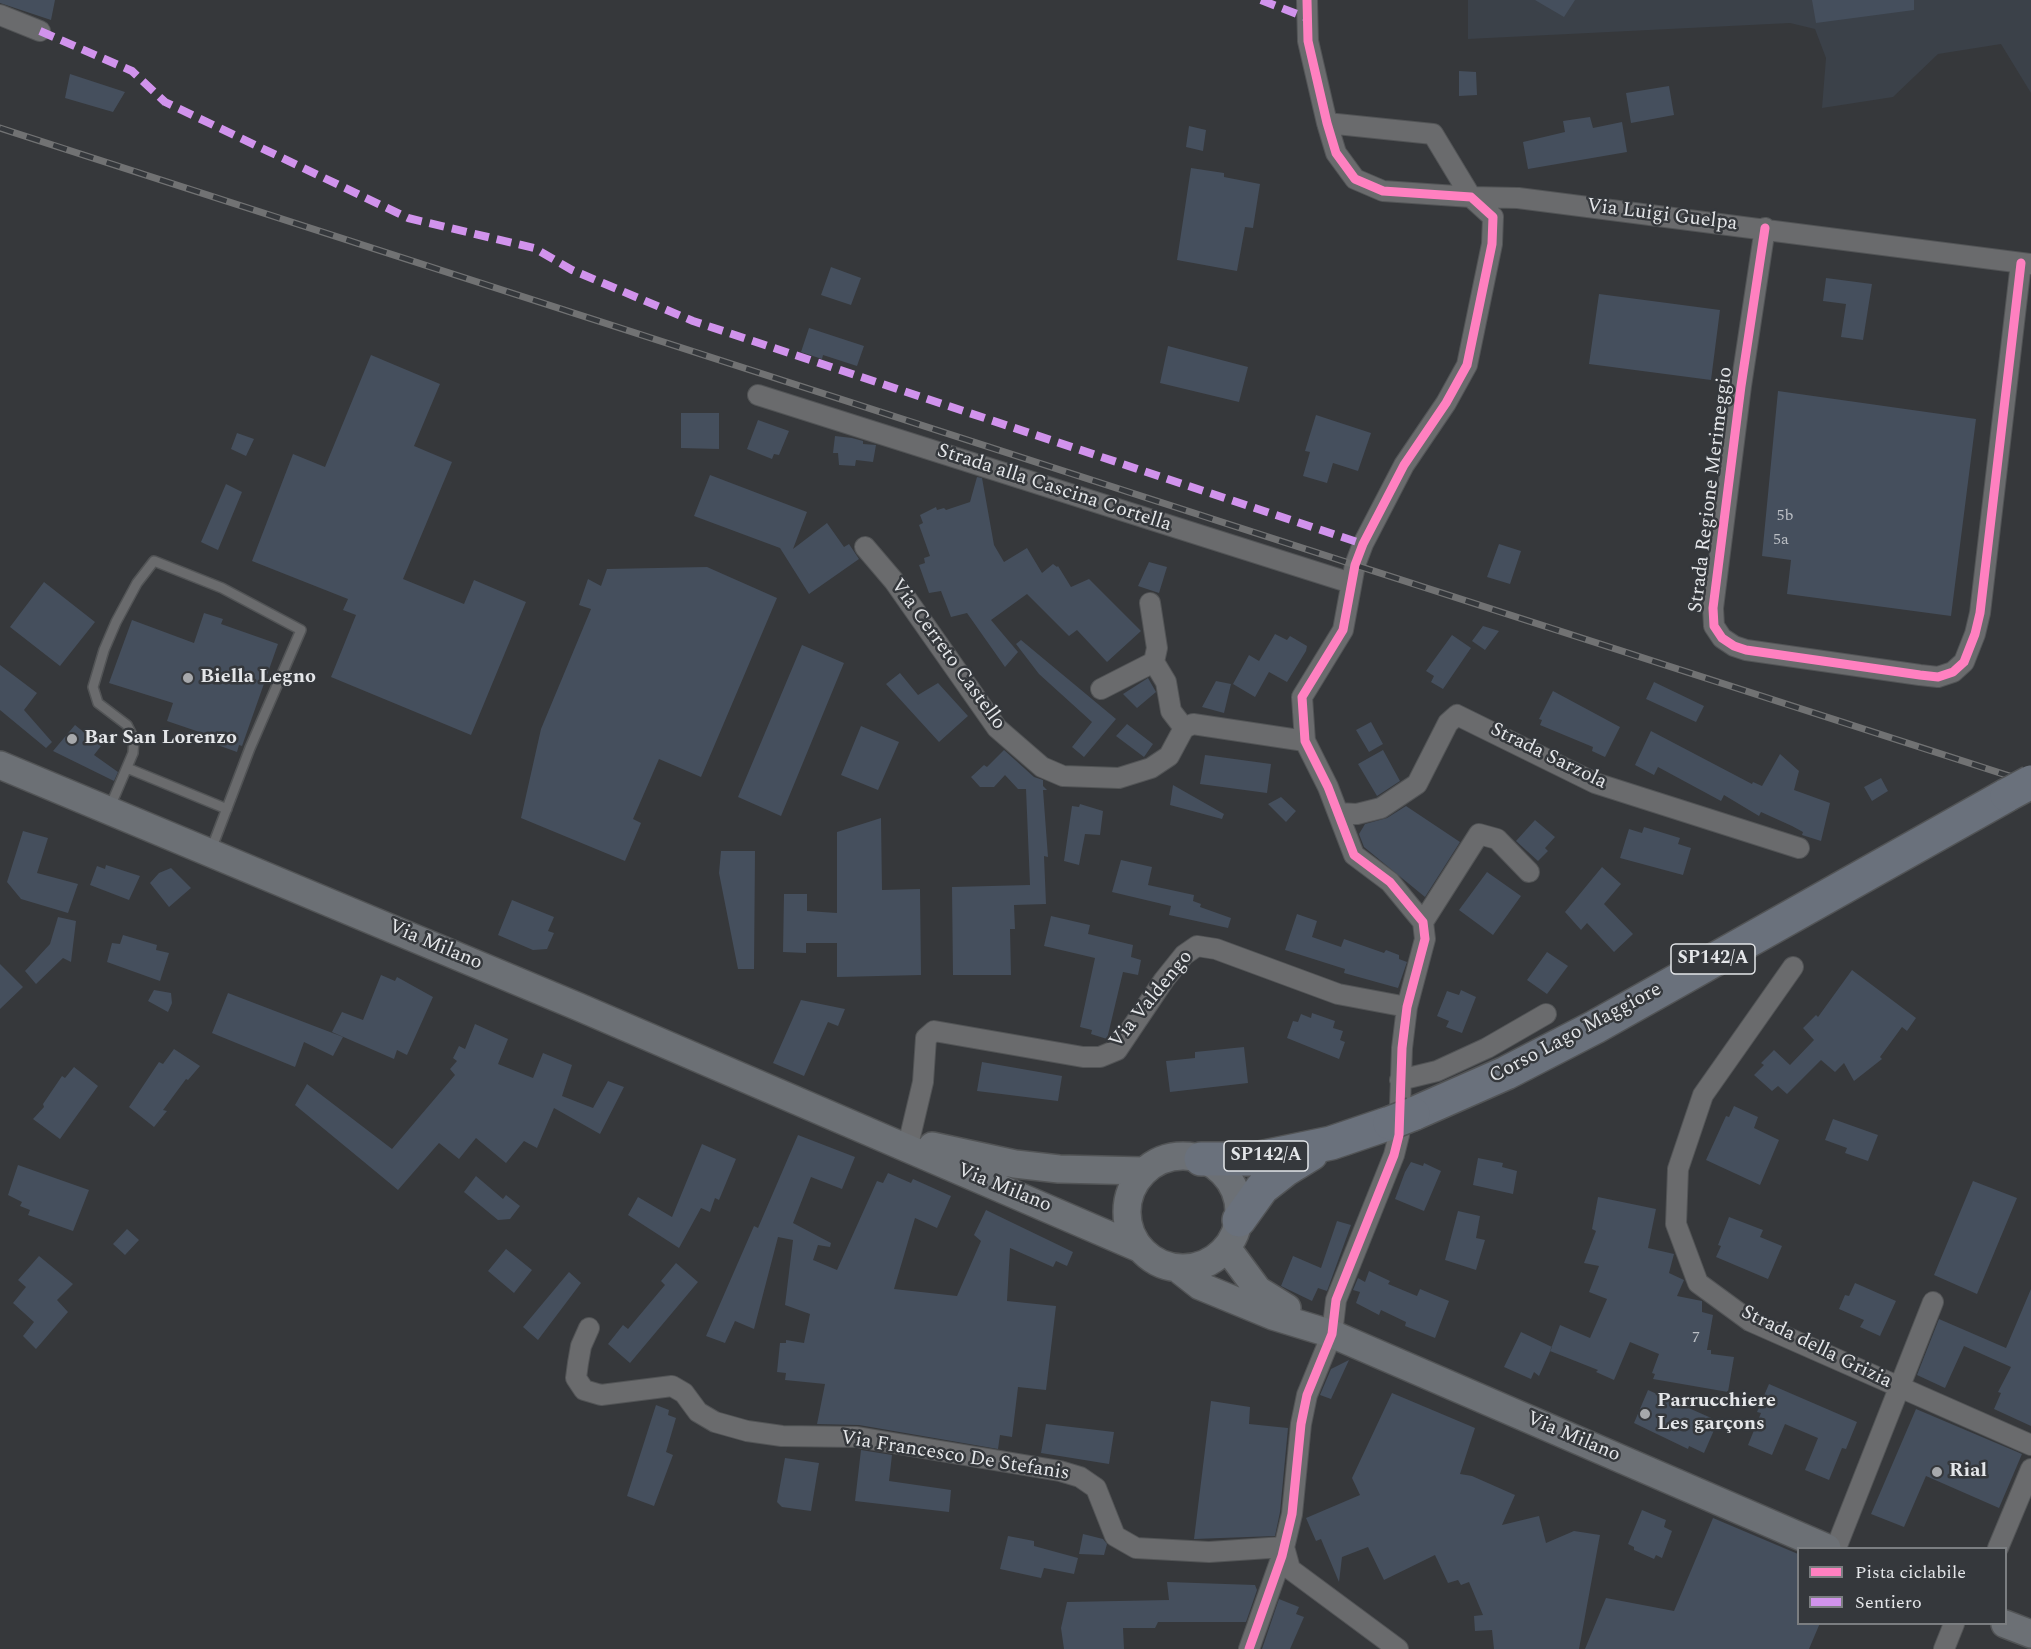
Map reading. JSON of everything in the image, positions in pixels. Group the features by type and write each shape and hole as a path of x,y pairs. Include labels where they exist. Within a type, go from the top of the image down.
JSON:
{"highway":[{"name":"Corso Lago Maggiore","path":"1201,1159 1254,1159 1331,1143 1402,1118 1506,1073 1595,1027 2019,788"},
{"name":"Corso Lago Maggiore","path":"1233,1234 1262,1188 1285,1170 1331,1143"}],"main road":[{"name":"Via Milano","path":"0,765 869,1131 1139,1248"},
{"name":"Via Milano","path":"869,1131 1015,1164 1059,1169 1144,1171"},
{"path":"1186,1156 1201,1159 1218,1168 1231,1182 1238,1200 1233,1234 1205,1264 1177,1268 1163,1265 1139,1248 1130,1233 1127,1208 1133,1184 1144,1171 1156,1162 1171,1157 1186,1156"},
{"name":"Via Milano","path":"1233,1234 1258,1290 1325,1332"},
{"name":"Via Milano","path":"1177,1268 1200,1286 1273,1316 1325,1332 1825,1547"},
{"path":"2007,1624 2031,1634"}],"street":[{"path":"1307,0 1308,40 1327,123 1336,153 1355,179 1383,191 1471,197"},
{"path":"0,15 40,31"},
{"path":"1327,123 1433,134 1471,197 1493,217 1492,244 1467,365 1446,403 1404,465 1363,544 1351,583 1344,630 1302,697 1305,741 1338,813 1354,855 1390,882 1423,922"},
{"name":"Via Luigi Guelpa","path":"1471,197 1518,198 2026,263"},
{"name":"Strada Regione Merimeggio","path":"1765,228 1738,410 1713,608 1714,626 1722,638 1746,650 1920,675 1938,677 1953,672 1964,662 1975,634 1980,613 2026,263"},
{"name":"Strada alla Cascina Cortella","path":"758,395 1351,583"},
{"name":"Via Cerreto Castello","path":"865,547 894,581 997,728 1042,766 1063,776 1119,778 1151,768 1169,756 1184,728"},
{"path":"1150,603 1153,635 1157,648 1154,662 1166,682 1171,711 1184,728 1193,724 1305,741"},
{"path":"1101,689 1154,662"},
{"name":"Strada Sarzola","path":"1338,813 1357,814 1381,808 1417,784 1448,723 1457,715 1595,783 1799,848"},
{"path":"1249,1649 1263,1615 1292,1514 1301,1424 1325,1332 1394,1155 1400,1125 1400,1080 1407,1007 1423,952 1423,922 1479,834 1497,839 1529,872"},
{"name":"Via Valdengo","path":"909,1141 923,1082 927,1038 934,1031 1083,1057 1100,1057 1117,1050 1164,980 1184,955 1197,946 1216,949 1338,994 1407,1007"},
{"name":"Strada della Grizia","path":"1793,967 1703,1095 1678,1169 1676,1224 1698,1283 1750,1321 2031,1445"},
{"path":"1400,1080 1437,1071 1487,1048 1546,1014"},
{"name":"Strada della Grizia","path":"1836,1547 1934,1302"},
{"name":"Via Francesco De Stefanis","path":"589,1328 581,1346 576,1378 584,1389 601,1395 672,1386 684,1393 698,1412 715,1422 747,1431 782,1436 858,1437 1060,1471 1080,1477 1096,1488 1114,1536 1136,1548 1209,1552 1284,1547"},
{"path":"1998,1547 2031,1469"},
{"path":"1284,1547 1290,1569 1389,1645 1398,1649"},
{"path":"1944,1649 1953,1625"}],"lane":[{"path":"109,810 133,753 134,739 127,725 98,703 93,687 104,650 116,622 137,583 154,561 222,588 301,630 210,852"},
{"path":"127,768 227,809"}],"shaded area":[{"path":"1468,0 2031,0 2031,93 2001,44 1938,54 1893,97 1822,108 1826,58 1815,29 1790,23 1468,39"}],"building":[{"path":"0,0 55,0 51,20 0,3"},
{"path":"1535,0 1575,0 1564,17"},
{"path":"1812,0 1914,0 1914,10 1816,23"},
{"path":"1459,71 1476,72 1477,95 1459,96"},
{"path":"70,74 125,92 113,112 65,98"},
{"path":"1669,86 1674,115 1631,123 1626,93"},
{"path":"1590,117 1593,128 1622,122 1627,152 1528,169 1523,142 1565,132 1563,121"},
{"path":"1189,126 1206,130 1203,151 1186,147"},
{"path":"1191,168 1224,173 1224,177 1260,184 1253,228 1245,227 1237,271 1177,260"},
{"path":"831,267 861,278 851,305 821,295"},
{"path":"1826,278 1872,284 1863,340 1841,337 1846,304 1823,301"},
{"path":"1599,294 1720,310 1711,380 1589,364"},
{"path":"809,328 864,346 857,366 823,355 822,359 801,352"},
{"path":"1168,346 1248,367 1239,402 1160,383"},
{"path":"371,355 440,384 414,446 452,462 403,579 464,604 474,580 526,602 471,735 331,677 356,615 343,610 348,599 252,561 293,454 325,467"},
{"path":"1778,391 1976,419 1951,616 1787,594 1791,560 1762,556"},
{"path":"681,413 719,413 719,449 681,448"},
{"path":"1316,415 1371,433 1358,471 1333,463 1327,483 1303,476 1310,452 1305,451"},
{"path":"758,420 789,431 779,455 774,454 772,459 747,449"},
{"path":"237,433 254,439 246,456 231,449"},
{"path":"835,436 863,441 863,444 876,445 873,462 856,460 855,466 839,465 838,453 833,453"},
{"path":"710,475 807,512 793,549 827,523 844,547 849,544 859,559 809,594 780,548 694,516"},
{"path":"977,477 982,478 994,545 1004,562 1027,548 1042,573 1053,564 1058,566 1071,587 1089,579 1141,631 1107,662 1077,630 1069,636 1027,594 991,620 1018,652 1005,667 967,613 951,617 941,591 929,593 919,565 925,563 924,558 930,556 919,525 923,523 920,515 936,507 937,510 944,508 946,510 970,502"},
{"path":"226,484 242,492 218,550 201,542"},
{"path":"1499,544 1521,551 1510,584 1487,577"},
{"path":"1149,562 1167,567 1159,593 1138,586"},
{"path":"707,567 777,598 701,777 659,759 633,819 641,823 625,861 521,818 541,729 591,609 579,605 588,579 601,586 607,569"},
{"path":"44,582 95,622 60,666 10,627"},
{"path":"204,613 223,619 221,624 278,644 242,746 239,745 237,752 212,743 214,737 167,721 173,703 109,683 132,620 194,643"},
{"path":"1483,626 1499,631 1485,650 1472,641"},
{"path":"1275,634 1287,640 1290,636 1307,646 1306,651 1287,682 1269,672 1255,697 1233,684 1249,655 1259,661"},
{"path":"1452,635 1471,648 1443,689 1431,682 1434,676 1426,671"},
{"path":"1021,640 1116,719 1084,757 1072,747 1092,722 1039,674 1016,644"},
{"path":"802,645 844,663 781,816 738,797"},
{"path":"0,665 37,693 24,710 52,742 46,748 0,710"},
{"path":"900,673 918,695 938,683 968,716 939,742 886,684"},
{"path":"1148,678 1156,692 1137,708 1123,694"},
{"path":"1216,681 1231,684 1224,713 1202,707"},
{"path":"1654,682 1704,706 1696,722 1646,699"},
{"path":"1553,691 1620,727 1605,757 1592,751 1593,747 1540,725 1542,720 1539,719"},
{"path":"1371,722 1383,744 1369,752 1356,730"},
{"path":"1127,724 1153,744 1144,757 1116,736"},
{"path":"75,725 101,746 94,755 118,772 114,781 53,751"},
{"path":"861,726 899,742 878,790 841,775"},
{"path":"1651,731 1752,784 1753,782 1762,786 1780,754 1799,771 1794,790 1830,803 1821,841 1802,835 1803,832 1761,812 1759,816 1724,795 1721,801 1658,767 1654,775 1635,765"},
{"path":"1004,750 1034,777 1043,780 1043,786 1047,790 1043,790 1048,857 1044,856 1046,904 1014,905 1015,929 1010,929 1011,975 953,975 952,887 1030,885 1026,789 1018,789 1005,775 994,787 980,787 971,777 984,765 987,767"},
{"path":"1383,750 1400,781 1377,796 1358,764"},
{"path":"1205,755 1271,764 1267,793 1200,784"},
{"path":"1881,778 1888,791 1872,801 1864,787"},
{"path":"1173,785 1224,814 1222,819 1170,805"},
{"path":"1281,797 1296,811 1286,822 1268,804"},
{"path":"1080,804 1103,811 1100,835 1085,834 1079,865 1064,861 1072,806 1079,807"},
{"path":"1406,806 1460,842 1425,897 1364,847 1359,834 1365,824 1387,818"},
{"path":"881,818 882,890 920,889 921,975 837,977 837,943 806,943 806,953 783,952 784,894 807,894 807,911 837,913 837,832"},
{"path":"1535,820 1555,837 1545,848 1548,851 1538,861 1516,841"},
{"path":"1644,827 1680,838 1678,844 1691,848 1683,875 1620,858 1629,829 1642,833"},
{"path":"23,831 48,838 37,873 78,884 68,913 21,899 7,882"},
{"path":"721,851 755,851 754,969 738,969 719,873"},
{"path":"1121,860 1152,867 1148,885 1194,895 1193,901 1201,904 1200,907 1231,918 1228,928 1169,915 1171,906 1112,892"},
{"path":"106,865 140,876 129,900 90,885 97,866 105,869"},
{"path":"1602,867 1621,884 1604,904 1633,934 1614,952 1587,923 1581,930 1565,912"},
{"path":"171,868 191,888 169,907 150,883 159,873"},
{"path":"1487,872 1521,896 1493,935 1459,910"},
{"path":"512,900 554,917 548,931 554,933 547,949 533,950 498,935"},
{"path":"1297,914 1317,921 1312,937 1341,947 1344,939 1384,953 1386,950 1399,955 1399,959 1407,962 1398,988 1344,973 1345,969 1285,950"},
{"path":"1051,916 1090,925 1088,934 1133,945 1131,957 1141,960 1138,975 1123,972 1107,1039 1091,1034 1092,1030 1080,1027 1095,958 1044,946"},
{"path":"58,917 76,921 71,962 63,958 36,984 25,971 50,944"},
{"path":"123,935 157,945 156,950 169,953 160,981 107,962 112,943 120,944"},
{"path":"1547,952 1568,966 1547,994 1527,980"},
{"path":"0,964 23,987 0,1009"},
{"path":"1852,970 1916,1018 1907,1031 1902,1027 1880,1057 1882,1059 1854,1081 1844,1063 1835,1072 1821,1060 1787,1094 1778,1086 1772,1091 1754,1075 1764,1065 1761,1063 1774,1050 1790,1065 1814,1040 1803,1028 1816,1015 1818,1017"},
{"path":"381,975 395,981 397,977 433,997 407,1055 397,1050 394,1059 332,1032 342,1012 363,1020"},
{"path":"154,990 171,993 172,1003 168,1012 148,1001"},
{"path":"1461,990 1476,997 1462,1033 1446,1027 1449,1021 1437,1016 1447,991 1459,995"},
{"path":"228,993 343,1037 333,1056 304,1042 295,1067 212,1033"},
{"path":"801,1000 845,1009 838,1026 828,1022 804,1076 773,1063"},
{"path":"1312,1013 1335,1021 1333,1028 1343,1031 1340,1040 1345,1042 1339,1059 1287,1038 1293,1021 1298,1022 1301,1014 1311,1018"},
{"path":"475,1024 508,1039 498,1064 533,1078 543,1053 572,1065 562,1096 593,1108 608,1081 624,1087 600,1134 554,1108 537,1148 524,1141 506,1163 476,1138 459,1159 439,1143 398,1190 295,1105 307,1084 392,1149 455,1075 450,1069 457,1061 453,1058 459,1046 465,1049"},
{"path":"1244,1047 1248,1083 1170,1092 1166,1061 1195,1058 1195,1052"},
{"path":"174,1049 200,1066 188,1080 186,1079 163,1110 167,1111 154,1127 129,1107 159,1062 163,1064"},
{"path":"982,1062 1062,1076 1058,1101 977,1091"},
{"path":"74,1067 98,1086 60,1139 33,1119 44,1107 43,1104 62,1076 65,1078"},
{"path":"1734,1106 1758,1117 1754,1128 1779,1140 1760,1185 1706,1160 1726,1116 1729,1117"},
{"path":"1833,1119 1878,1135 1868,1161 1845,1153 1847,1148 1825,1140"},
{"path":"798,1135 855,1157 842,1189 811,1177 793,1223 831,1243 830,1247 818,1245 813,1260 837,1270 877,1181 883,1183 888,1173 911,1183 913,1179 951,1196 937,1228 915,1218 894,1289 957,1296 981,1241 974,1235 986,1210 1073,1252 1067,1266 1056,1261 1053,1267 1010,1248 1007,1301 1056,1306 1046,1390 1018,1387 1012,1437 1000,1435 998,1449 859,1425 817,1424 825,1384 785,1380 786,1373 777,1372 780,1343 786,1343 786,1340 804,1343 810,1314 785,1305 793,1240 778,1237 754,1329 735,1321 725,1343 706,1336 754,1226 758,1228"},
{"path":"702,1144 736,1159 719,1200 715,1198 710,1212 701,1208 679,1248 628,1215 638,1197 672,1217"},
{"path":"1478,1158 1503,1163 1502,1167 1517,1171 1513,1194 1473,1185"},
{"path":"1411,1162 1423,1166 1424,1163 1441,1171 1424,1211 1395,1199"},
{"path":"18,1165 89,1190 73,1231 28,1215 30,1210 20,1206 22,1202 8,1195"},
{"path":"476,1176 503,1199 506,1195 520,1206 510,1219 498,1220 464,1192"},
{"path":"1973,1181 2017,1198 1977,1294 1934,1275"},
{"path":"1598,1197 1656,1209 1648,1248 1674,1254 1669,1273 1684,1280 1677,1296 1702,1301 1702,1312 1713,1315 1707,1350 1711,1350 1711,1354 1734,1357 1728,1392 1653,1379 1655,1374 1652,1373 1659,1354 1630,1342 1614,1380 1596,1372 1598,1370 1550,1351 1560,1325 1590,1338 1607,1299 1589,1292 1599,1266 1584,1263 1596,1231 1592,1229"},
{"path":"1458,1211 1480,1216 1476,1238 1485,1240 1476,1270 1445,1260"},
{"path":"1729,1217 1763,1230 1760,1237 1782,1246 1768,1279 1716,1257 1721,1246 1718,1245"},
{"path":"1337,1221 1351,1225 1327,1291 1318,1288 1312,1301 1281,1286 1293,1256 1321,1268"},
{"path":"127,1229 139,1240 125,1255 113,1244"},
{"path":"506,1249 532,1270 514,1293 488,1271"},
{"path":"39,1256 73,1284 57,1300 68,1312 36,1349 23,1336 34,1322 13,1303 26,1287 18,1280"},
{"path":"676,1263 698,1282 630,1363 608,1344 623,1325 628,1329 665,1285 661,1281"},
{"path":"1369,1271 1390,1281 1388,1284 1417,1296 1420,1289 1449,1301 1435,1338 1405,1326 1406,1322 1381,1310 1379,1315 1356,1303 1360,1292 1353,1290 1358,1278 1365,1282"},
{"path":"569,1272 581,1283 538,1340 523,1327"},
{"path":"1855,1283 1896,1301 1880,1336 1860,1327 1864,1320 1839,1309 1845,1295 1849,1296"},
{"path":"2031,1289 2031,1426 1994,1409 2001,1393 1998,1392 2011,1367 1964,1346 1945,1388 1917,1375 1939,1319 2006,1348"},
{"path":"1521,1332 1552,1347 1539,1376 1534,1372 1531,1379 1504,1367"},
{"path":"1349,1360 1331,1399 1320,1395 1331,1369"},
{"path":"1769,1384 1857,1422 1846,1449 1842,1448 1829,1480 1805,1470 1818,1438 1785,1424 1772,1455 1748,1445 1761,1413 1757,1412"},
{"path":"1648,1390 1718,1421 1704,1453 1689,1446 1688,1449 1634,1423"},
{"path":"1392,1393 1475,1428 1460,1474 1472,1476 1515,1495 1502,1525 1539,1516 1546,1543 1574,1531 1600,1535 1579,1649 1494,1649 1492,1630 1475,1631 1474,1616 1483,1615 1469,1582 1461,1585 1458,1580 1448,1583 1435,1555 1384,1580 1368,1547 1342,1557 1339,1582 1321,1539 1316,1541 1306,1518 1360,1495 1352,1478"},
{"path":"1211,1401 1250,1407 1249,1424 1288,1428 1280,1512 1275,1536 1194,1539"},
{"path":"656,1405 669,1410 668,1415 676,1418 666,1452 673,1455 654,1506 627,1496"},
{"path":"1916,1409 2022,1454 1999,1508 1926,1476 1904,1527 1871,1514"},
{"path":"1046,1424 1114,1432 1109,1464 1041,1453"},
{"path":"861,1450 892,1455 889,1481 951,1490 949,1512 855,1501"},
{"path":"785,1458 819,1463 811,1511 782,1507 777,1502"},
{"path":"1642,1510 1666,1520 1664,1527 1672,1531 1662,1558 1656,1555 1654,1559 1634,1550 1634,1547 1628,1544"},
{"path":"1713,1518 1797,1554 1797,1625 1819,1625 1809,1649 1585,1649 1606,1598 1674,1611"},
{"path":"1083,1534 1103,1539 1107,1544 1104,1555 1079,1554"},
{"path":"1008,1536 1034,1541 1034,1546 1078,1558 1074,1574 1044,1568 1041,1578 1000,1569"},
{"path":"1167,1582 1255,1585 1257,1590 1246,1622 1158,1622 1155,1628 1123,1628 1124,1649 1064,1649 1061,1628 1067,1602 1169,1600"},
{"path":"1279,1599 1299,1607 1296,1614 1304,1617 1290,1649 1262,1649"}],"railway":[{"path":"0,128 2031,783"}],"marked path":[{"path":"1261,0 1307,18"},
{"path":"40,31 132,71 165,102 408,218 534,248 572,270 693,321 1363,544"}],"cycle path":[{"path":"1249,1649 1282,1556 1292,1514 1301,1424 1307,1395 1332,1334 1336,1300 1394,1155 1399,1135 1402,1048 1407,1007 1425,939 1423,922 1390,882 1354,855 1328,787 1305,741 1302,697 1343,630 1355,565 1363,544 1404,465 1446,403 1467,365 1492,244 1493,217 1471,197 1383,191 1355,179 1336,153 1327,123 1308,41 1307,0"},
{"path":"1765,228 1741,386 1713,608 1714,626 1722,638 1746,650 1920,675 1938,677 1953,672 1964,662 1975,634 1980,613 2021,263"}],"place":[{"name":"Biella Legno","path":"188,678"},
{"name":"Bar San Lorenzo","path":"72,739"},
{"name":"Parrucchiere Les garçons","path":"1645,1414"},
{"name":"Rial","path":"1937,1472"}]}
